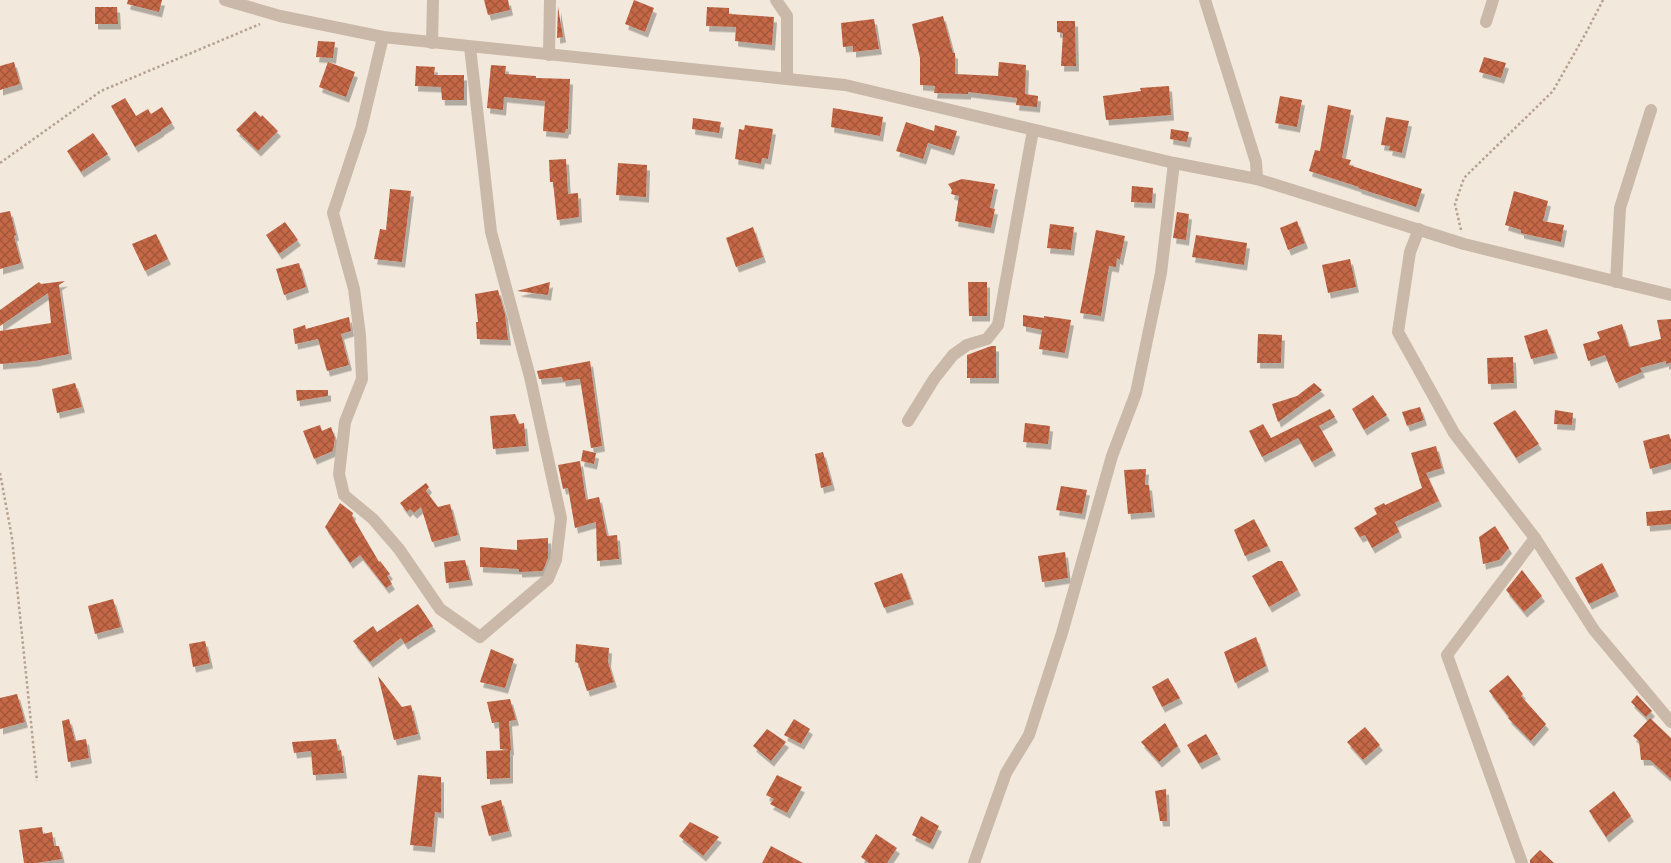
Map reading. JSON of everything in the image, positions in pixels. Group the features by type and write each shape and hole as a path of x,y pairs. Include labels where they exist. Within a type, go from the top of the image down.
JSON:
{"street":[{"path":"225,0 280,16 383,37 845,85 1174,163 1257,179 1464,244 1671,295"},
{"path":"432,43 433,0"},
{"path":"549,55 550,0"},
{"path":"776,0 787,16 788,79"},
{"path":"1205,0 1256,162 1257,179"},
{"path":"1486,22 1493,0"},
{"path":"383,37 361,129 333,213 354,289 360,335 362,379 345,422 339,474 344,496 374,519 399,549 440,609 480,637 548,579 556,560 561,518 530,378 491,232 470,46"},
{"path":"1616,282 1620,208 1651,110"},
{"path":"908,421 934,379 953,355 967,345 987,339 998,325 1034,130"},
{"path":"974,863 1006,773 1029,736 1062,633 1112,456 1136,393 1161,273 1174,163"},
{"path":"1419,229 1410,252 1398,332 1454,433 1535,538 1594,630 1671,722"},
{"path":"1522,863 1447,655 1535,538"}],"path":[{"path":"1464,244 1455,204 1464,178 1552,91 1588,31 1603,0"},
{"path":"0,163 101,91 280,16"},
{"path":"0,473 12,538 37,781"}],"building":[{"path":"128,0 162,0 159,12 127,4"},
{"path":"484,0 508,0 510,10 488,15"},
{"path":"634,0 654,8 645,32 625,24"},
{"path":"95,7 117,7 118,24 95,24"},
{"path":"558,7 563,37 557,38"},
{"path":"707,7 729,8 729,14 774,17 772,45 735,41 736,27 706,26"},
{"path":"943,16 953,53 955,53 955,74 998,76 999,62 1026,65 1025,94 1038,96 1037,107 1016,105 1017,98 968,92 968,94 934,93 935,86 920,85 920,58 912,24"},
{"path":"874,19 879,49 853,52 853,46 843,47 841,23"},
{"path":"1057,21 1075,21 1076,66 1061,66 1063,33 1057,32"},
{"path":"318,41 335,42 333,58 316,57"},
{"path":"1484,57 1506,63 1501,78 1479,72"},
{"path":"14,62 20,84 0,90 0,66"},
{"path":"328,62 355,72 346,97 319,87"},
{"path":"491,65 506,66 505,74 536,76 536,78 570,79 568,129 566,129 565,133 543,131 545,101 504,97 503,110 487,108"},
{"path":"416,66 435,67 434,75 464,75 464,100 442,100 441,87 415,86"},
{"path":"1169,86 1171,115 1106,120 1103,96 1141,91 1140,88"},
{"path":"1280,96 1302,100 1297,127 1275,123"},
{"path":"125,98 136,116 148,109 151,114 162,107 172,123 135,147 111,106"},
{"path":"1328,105 1351,110 1342,158 1351,160 1349,165 1422,189 1416,207 1309,171 1315,150 1320,151"},
{"path":"833,108 883,117 880,136 831,127"},
{"path":"255,111 261,117 262,115 278,131 258,151 236,130"},
{"path":"1386,117 1409,121 1402,153 1389,150 1390,146 1381,145"},
{"path":"693,118 721,122 719,133 692,129"},
{"path":"906,122 934,131 935,125 957,131 951,150 928,143 923,159 896,151"},
{"path":"745,125 773,129 768,159 762,158 761,164 735,159 739,129 744,130"},
{"path":"1171,129 1189,132 1187,142 1170,139"},
{"path":"93,133 108,154 81,172 67,151"},
{"path":"566,159 568,194 578,193 579,217 557,220 553,182 550,182 549,160"},
{"path":"618,163 647,165 646,197 616,195"},
{"path":"962,179 995,184 990,208 995,209 991,228 955,221 959,196 951,194 952,190 948,184"},
{"path":"1132,186 1153,188 1152,203 1131,202"},
{"path":"390,189 411,191 402,262 374,259 380,229 386,230"},
{"path":"1514,191 1548,201 1543,221 1564,225 1561,242 1521,233 1521,230 1505,225"},
{"path":"10,211 21,263 0,269 0,213"},
{"path":"1177,212 1189,214 1186,240 1173,238"},
{"path":"1297,221 1305,243 1288,250 1280,228"},
{"path":"285,222 298,240 279,254 266,235"},
{"path":"1050,224 1074,227 1071,250 1047,248"},
{"path":"753,227 763,257 736,267 726,238"},
{"path":"1096,230 1125,236 1120,260 1117,258 1116,267 1109,266 1101,316 1080,313"},
{"path":"156,234 168,259 145,271 132,244"},
{"path":"1196,235 1247,243 1244,265 1192,257"},
{"path":"1350,259 1356,287 1328,293 1322,265"},
{"path":"299,263 306,287 284,295 276,269"},
{"path":"65,281 59,285 69,354 35,361 0,364 0,331 51,323 48,293 0,326 0,310 39,282 41,284"},
{"path":"550,282 548,295 517,291"},
{"path":"968,282 987,282 987,316 969,316"},
{"path":"498,290 505,314 508,340 477,339 476,322 478,322 475,294"},
{"path":"1023,315 1071,320 1065,353 1039,349 1042,330 1023,326"},
{"path":"349,317 351,331 341,334 349,365 327,371 318,339 295,344 293,329 305,325 306,329"},
{"path":"1671,319 1671,363 1666,364 1666,361 1640,368 1642,372 1616,383 1605,355 1588,361 1583,344 1600,339 1597,332 1622,324 1629,347 1661,339 1657,320"},
{"path":"1547,329 1555,353 1531,359 1524,336"},
{"path":"1258,334 1282,335 1281,363 1257,363"},
{"path":"996,346 996,378 967,378 967,355"},
{"path":"1513,357 1514,383 1488,384 1487,358"},
{"path":"590,361 602,446 591,448 580,379 563,381 562,377 539,379 537,371"},
{"path":"75,383 82,407 57,413 52,389"},
{"path":"1314,383 1322,390 1278,422 1272,404 1297,396"},
{"path":"296,390 328,390 328,396 297,401"},
{"path":"1373,395 1387,415 1364,430 1352,409"},
{"path":"1420,407 1424,420 1407,426 1402,412"},
{"path":"1330,409 1335,417 1319,426 1333,450 1312,462 1298,438 1262,457 1249,431 1263,424 1271,438"},
{"path":"1515,410 1539,444 1516,458 1493,423"},
{"path":"1555,410 1573,413 1572,425 1554,424"},
{"path":"515,414 519,424 524,423 526,446 493,449 490,416"},
{"path":"1025,423 1050,426 1048,444 1023,442"},
{"path":"320,425 322,431 331,427 335,438 333,451 314,459 303,431"},
{"path":"1669,434 1671,440 1671,463 1650,469 1643,441"},
{"path":"1436,446 1442,468 1426,473 1439,501 1395,522 1399,532 1372,548 1365,535 1360,537 1354,528 1377,514 1374,508 1422,488 1411,453"},
{"path":"583,450 596,453 594,464 581,461"},
{"path":"823,452 832,485 821,488 815,454"},
{"path":"580,461 586,500 599,497 607,536 617,535 619,559 597,561 596,522 575,528 568,488 563,489 558,465"},
{"path":"1146,469 1145,485 1149,485 1152,512 1128,514 1124,470"},
{"path":"426,483 429,487 426,491 438,507 450,504 458,535 432,542 421,507 414,513 410,509 407,512 400,503"},
{"path":"1061,486 1087,490 1082,514 1056,510"},
{"path":"340,503 353,513 352,516 379,562 390,574 387,576 392,584 386,588 360,555 350,563 325,527"},
{"path":"1671,510 1671,524 1647,526 1646,512"},
{"path":"1254,519 1268,546 1245,556 1234,530"},
{"path":"1495,526 1509,548 1499,560 1483,564 1479,537"},
{"path":"548,538 548,558 543,571 519,572 519,569 480,567 480,547 517,550 517,540"},
{"path":"1065,552 1068,578 1042,582 1038,556"},
{"path":"465,560 470,580 446,583 444,562"},
{"path":"1278,561 1282,561 1298,590 1269,607 1252,576"},
{"path":"1602,563 1616,591 1589,604 1575,578"},
{"path":"1522,570 1542,596 1524,612 1506,590"},
{"path":"902,573 911,599 884,608 874,583"},
{"path":"113,599 121,627 95,634 88,606"},
{"path":"418,604 433,626 405,644 401,638 370,662 353,641 373,626 377,632"},
{"path":"1256,637 1266,666 1235,683 1224,652"},
{"path":"205,641 210,663 193,667 189,644"},
{"path":"576,644 609,648 608,662 614,682 587,691 578,663 575,662"},
{"path":"491,649 514,659 505,688 480,682"},
{"path":"1508,675 1523,694 1521,696 1546,724 1531,741 1508,718 1489,691"},
{"path":"378,676 402,707 411,705 418,734 394,740"},
{"path":"1168,678 1180,698 1162,707 1152,687"},
{"path":"17,694 25,722 0,729 0,698"},
{"path":"1637,695 1652,711 1646,717 1631,702"},
{"path":"510,699 516,720 509,721 511,750 500,749 499,722 492,723 487,702"},
{"path":"1650,718 1671,738 1671,779 1650,760 1641,760 1639,741 1633,736"},
{"path":"69,719 75,741 86,739 89,758 68,762 62,721"},
{"path":"794,719 810,729 801,744 784,735"},
{"path":"1165,723 1178,746 1159,762 1141,742"},
{"path":"1365,727 1380,745 1363,760 1347,742"},
{"path":"767,729 786,742 771,761 753,746"},
{"path":"1206,734 1218,754 1199,764 1187,745"},
{"path":"336,739 338,751 341,750 344,773 313,775 311,751 294,753 292,742"},
{"path":"510,750 510,778 487,779 486,751"},
{"path":"418,775 441,777 441,813 435,812 432,847 410,845"},
{"path":"777,775 802,787 787,813 770,804 774,799 766,795"},
{"path":"1166,789 1167,821 1160,821 1155,791"},
{"path":"1614,791 1631,816 1606,837 1589,811"},
{"path":"501,800 509,831 489,836 481,806"},
{"path":"921,816 939,826 930,844 912,835"},
{"path":"690,822 719,837 703,856 679,836"},
{"path":"42,827 43,834 52,832 54,846 59,846 62,859 24,863 19,830"},
{"path":"876,834 897,848 887,863 869,863 861,857"},
{"path":"771,846 803,863 762,863"},
{"path":"1540,850 1554,863 1530,863 1530,860"}]}
